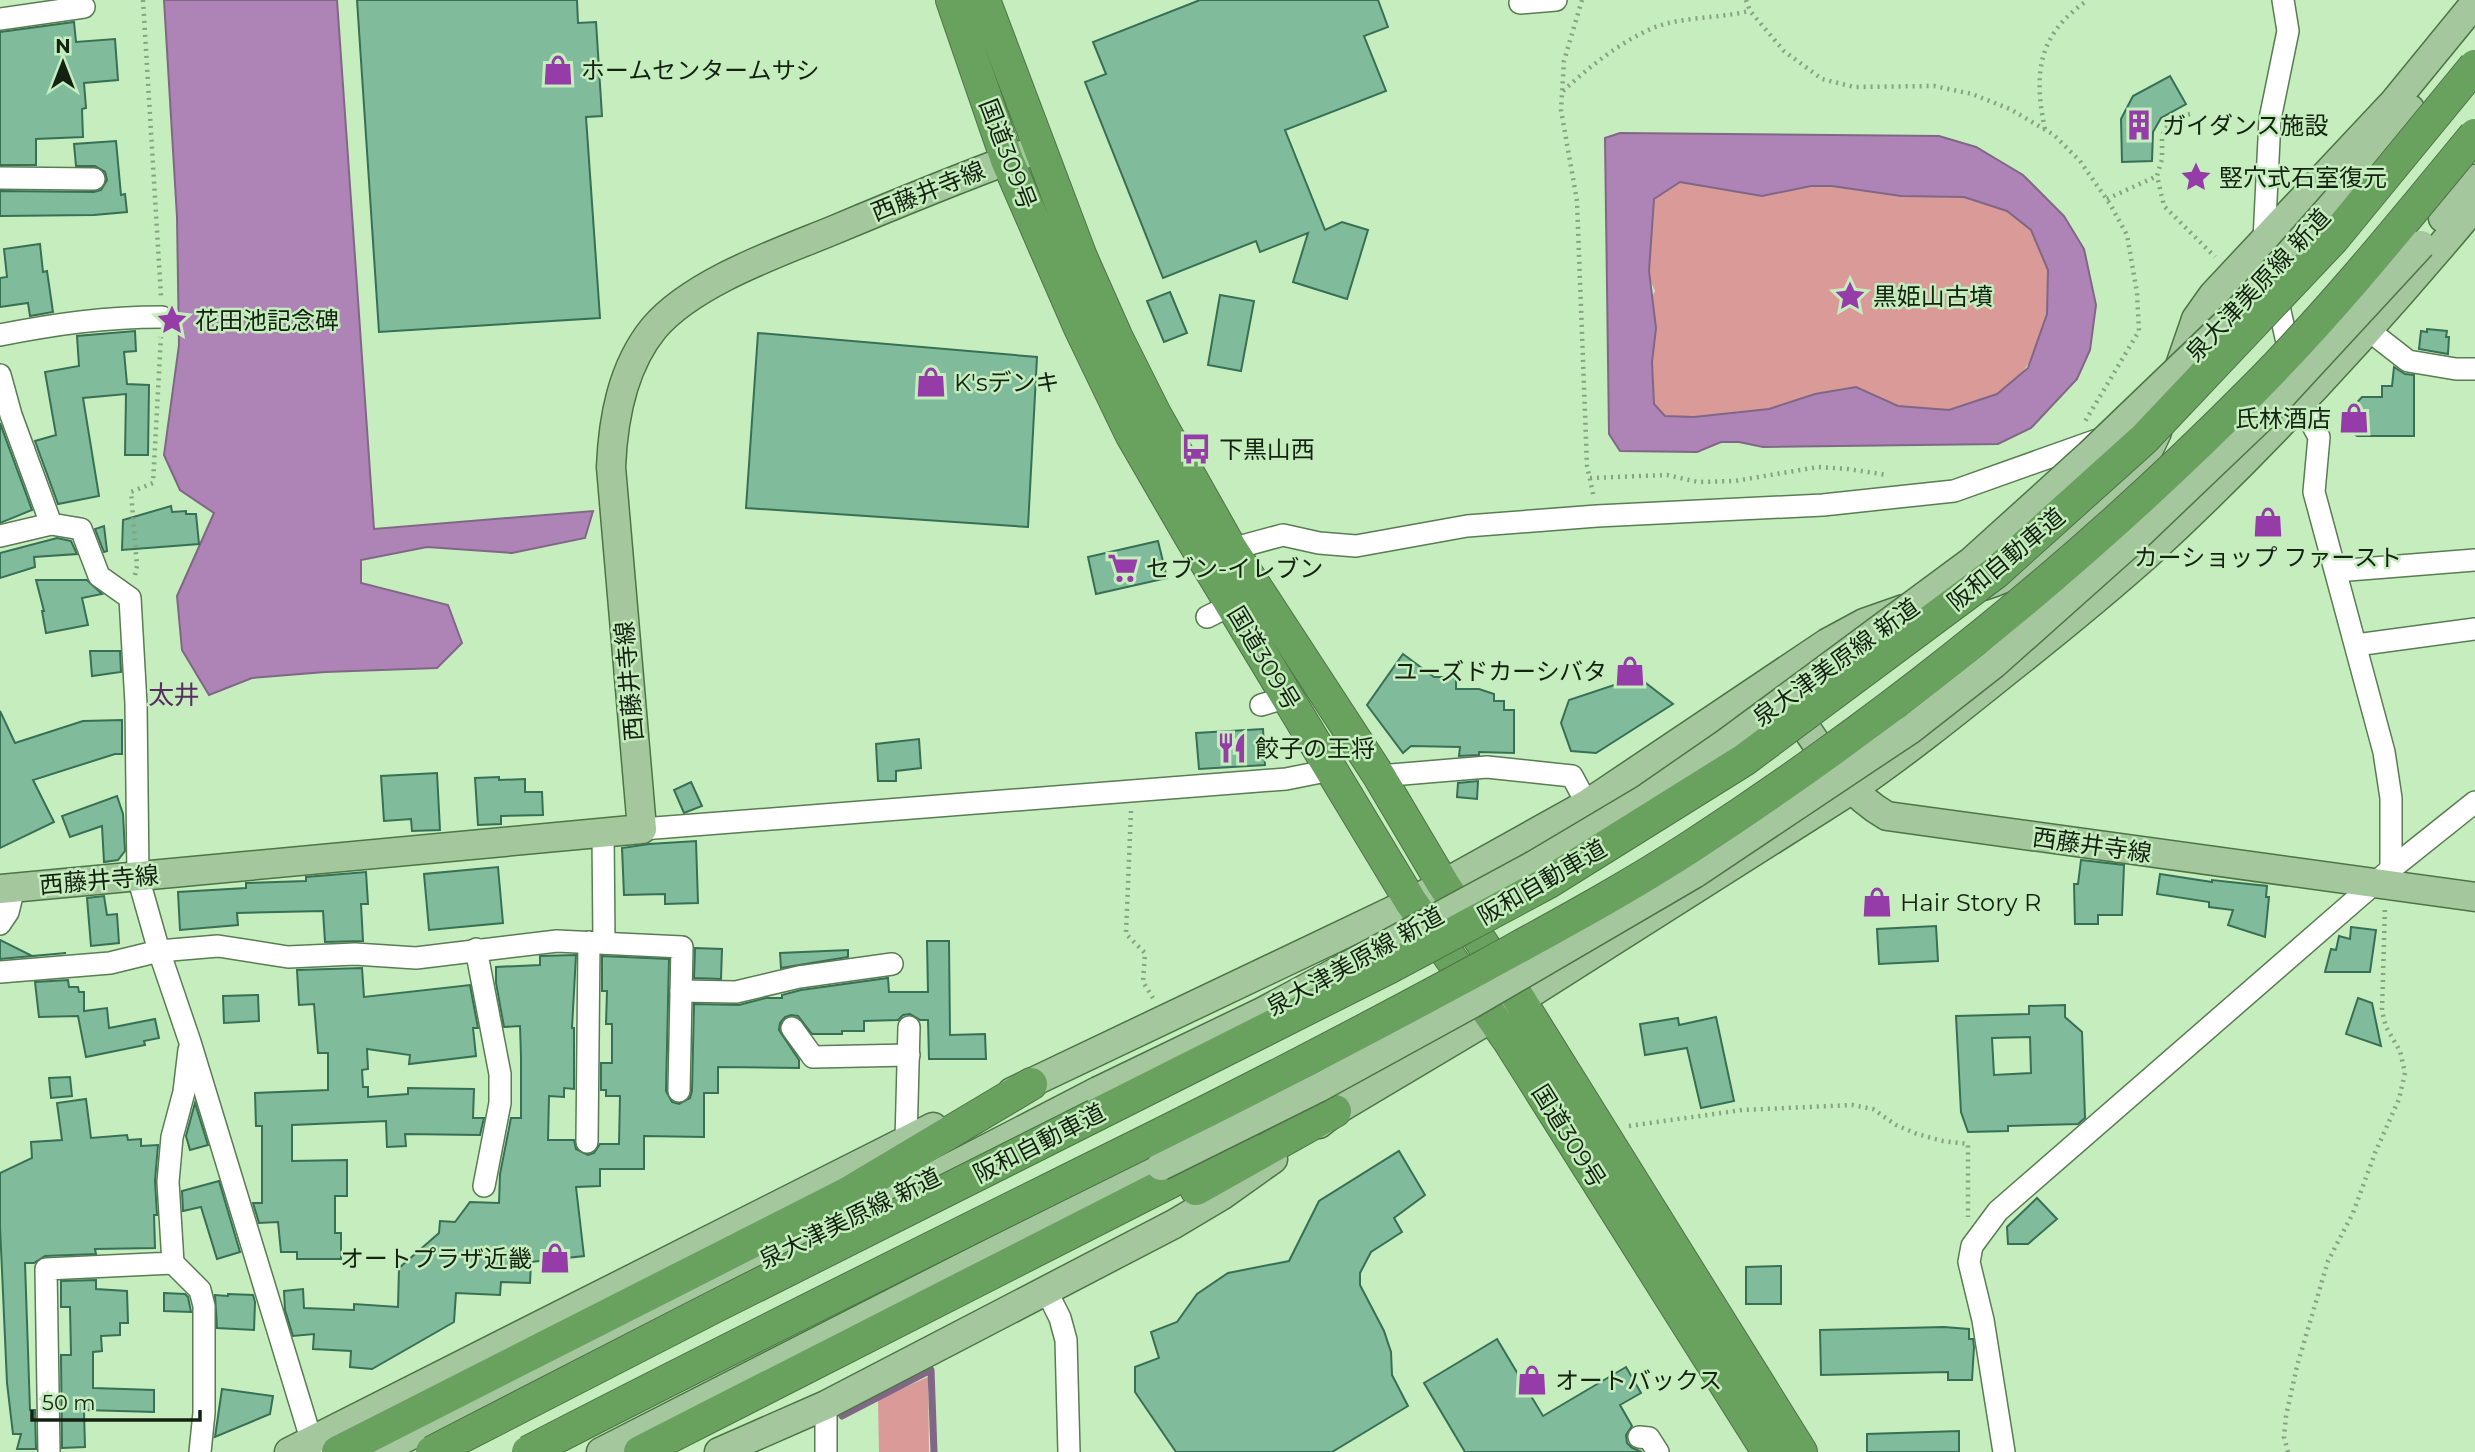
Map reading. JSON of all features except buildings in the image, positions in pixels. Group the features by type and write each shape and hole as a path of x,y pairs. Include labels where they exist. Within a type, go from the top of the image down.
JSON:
{"highway":[{"name":"国道309号","path":"952,0 1007,160 1080,328 1219,611 1275,701 1331,770 1411,902 1493,1017 1768,1452"},
{"name":"国道309号","path":"984,0 1081,257 1155,414 1231,548 1379,776 1443,884 1519,999 1801,1452"},
{"name":"阪和自動車道","path":"432,1452 725,1301 1390,967 1547,883 1744,760 1995,573 2144,439 2333,239 2475,66"},
{"name":"阪和自動車道","path":"528,1452 730,1348 1333,1048 1554,928 1688,849 1826,756 1937,673 2157,484 2260,383 2370,262 2475,135"},
{"path":"313,1449 492,1374 848,1193 1031,1084"},
{"path":"640,1452 1165,1174 1328,1099"},
{"path":"665,1452 711,1434 914,1335 1188,1194 1328,1099"}],"main road":[{"path":"313,1449 967,1110 1031,1084 1411,902 1587,804 1826,643 1864,623 2007,578 2035,565 2079,533 2121,493 2150,447 2164,415 2196,319 2213,295 2394,102 2475,3"},
{"name":"泉大津美原線 新道","path":"377,1452 922,1182 1098,1091 1264,1011 1426,921 1534,865 1645,799 1726,743 1972,561 2089,455 2241,309 2351,184 2475,26"},
{"name":"西藤井寺線","path":"7,888 642,829 611,467 613,431 627,373 654,328 700,290 783,250 976,170 1041,148"},
{"path":"722,1451 826,1405 1174,1224 1221,1196 1287,1150 1328,1099 1473,1003 1694,874 1911,729 1994,664 2132,541 2264,415 2421,245 2475,179"},
{"path":"1328,1099 1493,1017 1898,758 2083,610 2213,492 2426,265 2475,206"},
{"name":"西藤井寺線","path":"1773,681 1851,790 1887,816 2384,879 2475,897"},
{"path":"601,1452 1165,1174"}],"street":[{"path":"1520,3 1556,0"},
{"path":"2283,0 2288,31 2270,119 2264,240 2300,402 2319,437 2314,492 2384,752 2391,798 2384,879"},
{"path":"0,19 85,7"},
{"path":"0,178 94,178"},
{"path":"0,335 71,321 111,317 162,317"},
{"path":"2367,329 2408,361 2456,369 2475,369"},
{"path":"0,375 5,416 51,524"},
{"path":"1231,548 1283,536 1356,546 1467,526 1810,505 1954,491 2164,415"},
{"path":"0,536 51,524 81,529 99,576 130,598 136,704 138,877 313,1449"},
{"path":"2336,571 2474,566"},
{"path":"2356,645 2475,629"},
{"path":"1379,776 1487,767 1572,776 1587,804"},
{"path":"642,829 1139,785 1286,779 1331,770"},
{"path":"2004,1452 1983,1320 1969,1262 1972,1246 1981,1230 1998,1211 2475,802"},
{"path":"587,1143 603,832"},
{"path":"0,925 8,912 7,888"},
{"path":"0,972 110,963 159,951 218,946 288,957 355,954 416,958 557,941 682,947 679,1091"},
{"path":"476,949 500,1074 500,1103 484,1186"},
{"path":"681,991 736,992 799,976 892,964"},
{"path":"906,1141 909,1027"},
{"path":"792,1028 813,1057 909,1055"},
{"path":"190,1042 184,1092 172,1137 168,1182 173,1264 200,1290 204,1306 204,1413 200,1452"},
{"path":"49,1452 46,1269 173,1264"},
{"path":"1046,1290 1060,1318 1066,1340 1069,1452"},
{"path":"825,1452 826,1405"},
{"path":"1639,1437 1649,1438 1658,1452"}],"path":[{"path":"1582,0 1564,61 1561,110 1577,201 1587,466 1597,516"},
{"path":"1746,0 1749,11 1784,51 1822,79 1854,87 1934,86 1972,94 2010,109 2054,135 2080,161 2107,199 2127,235 2137,293 2139,331 2082,426"},
{"path":"2045,130 2039,99 2040,72 2047,46 2058,24 2088,0"},
{"path":"1563,91 1588,67 1653,28 1699,18 1728,17 1749,11"},
{"path":"2190,114 2171,119 2162,136 2162,159 2157,176 2164,206 2212,254"},
{"path":"2107,199 2157,176"},
{"path":"1590,478 1667,475 1698,482 1735,481 1818,467 1904,478 1924,494"},
{"path":"1139,785 1126,934 1145,953 1143,982 1166,1020"},
{"path":"2288,1452 2284,1437 2286,1416 2297,1366 2328,1261 2353,1213 2399,1099 2406,1073 2400,1051 2386,1027 2382,1011 2384,879"},
{"path":"1600,1130 1742,1110 1852,1105 1873,1109 1896,1125 1917,1134 1968,1144 1968,1240 1972,1246"}],"shaded area":[{"path":"164,0 337,0 374,529 593,511 585,538 512,553 427,547 361,560 361,583 448,605 462,643 437,668 252,678 209,695 182,650 177,596 214,513 180,490 164,455 179,345 177,217"},
{"path":"1620,133 1939,136 1976,147 2023,175 2064,216 2084,249 2096,305 2090,350 2077,379 2031,428 1998,444 1763,447 1739,442 1721,442 1697,452 1620,451 1609,434 1605,138","holes":["1680,182 1762,196 1811,186 1832,186 1901,196 1964,197 2007,211 2031,230 2048,270 2047,314 2028,368 1997,394 1949,410 1898,406 1856,387 1815,394 1769,409 1694,417 1665,416 1654,404 1652,362 1656,328 1649,271 1654,199"]},
{"path":"1802,172 1972,187 2030,217 2057,264 2047,337 2006,396 1937,415 1790,407 1669,425 1639,394 1641,317 1655,291 1638,254 1649,180"},
{"path":"928,1377 929,1452 879,1452 878,1399"}],"waterway":[{"path":"842,1416 931,1370 934,1452"}],"place":[{"name":"ホームセンタームサシ","path":"558,70"},
{"name":"ガイダンス施設","path":"2139,125"},
{"name":"竪穴式石室復元","path":"2196,177"},
{"name":"黒姫山古墳","path":"1850,296"},
{"name":"花田池記念碑","path":"172,320"},
{"name":"K'sデンキ","path":"931,382"},
{"name":"氏林酒店","path":"2354,418"},
{"name":"下黒山西","path":"1196,449"},
{"name":"カーショップ ファースト","path":"2268,522"},
{"name":"セブン-イレブン","path":"1123,568"},
{"name":"ユーズドカーシバタ","path":"1630,671"},
{"name":"餃子の王将","path":"1232,748"},
{"name":"Hair Story R","path":"1877,902"},
{"name":"オートプラザ近畿","path":"555,1258"},
{"name":"オートバックス","path":"1532,1380"}],"district":[{"name":"太井","path":"174,695"}]}
